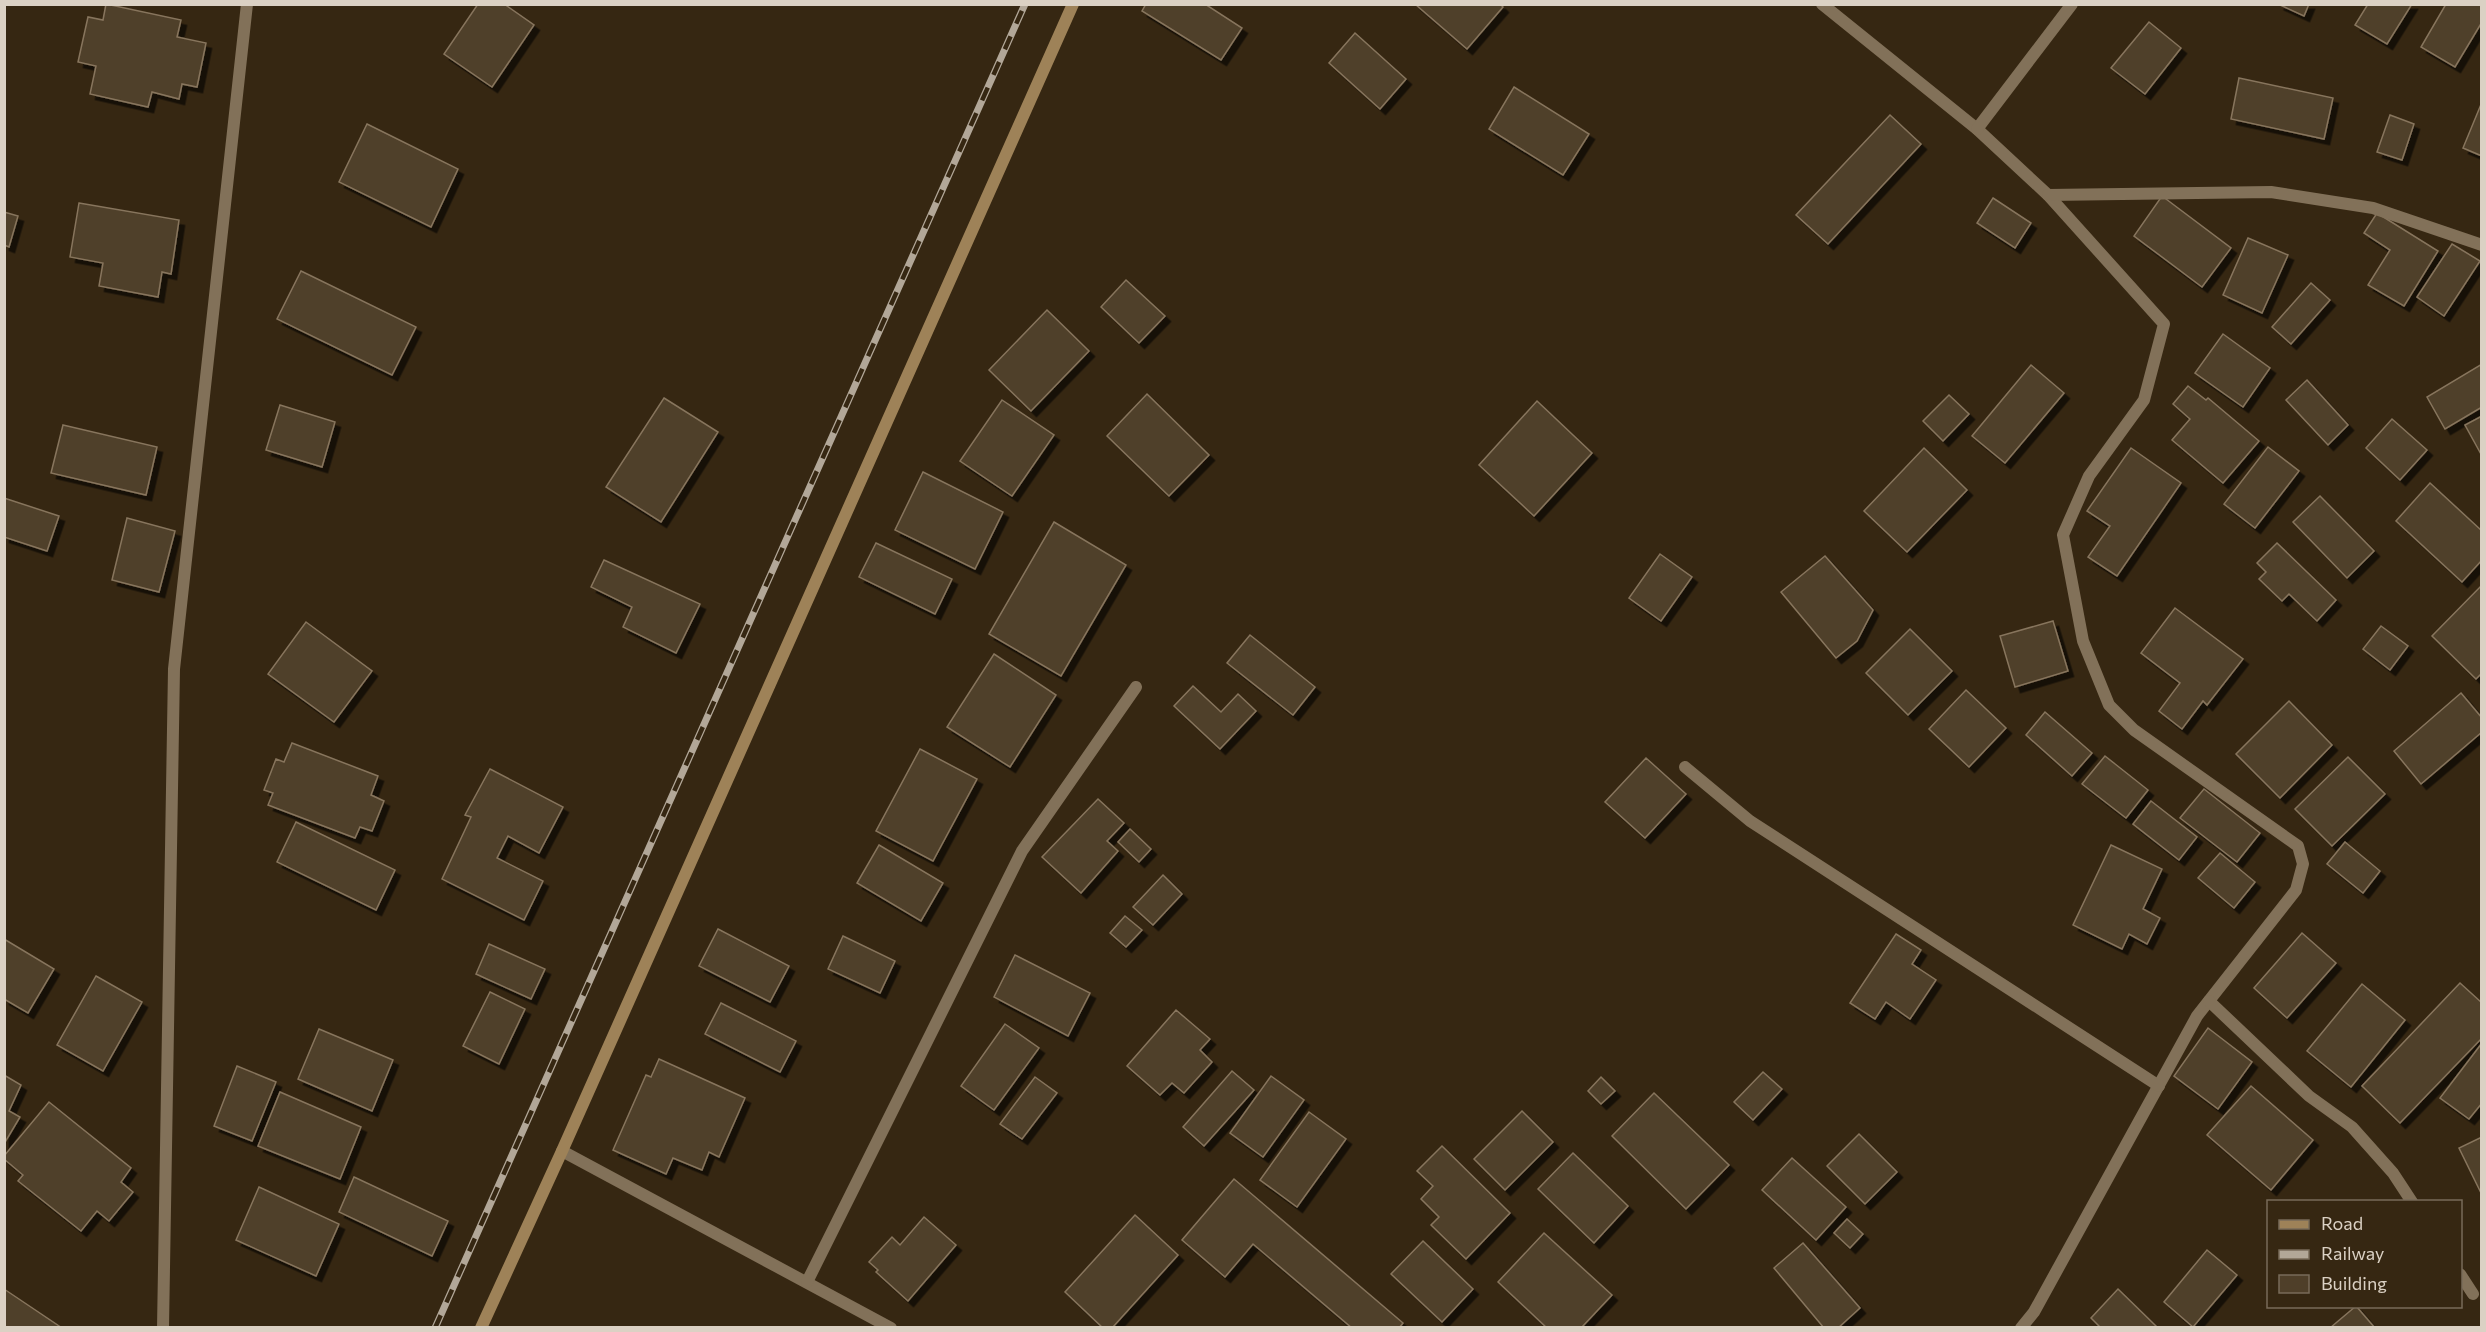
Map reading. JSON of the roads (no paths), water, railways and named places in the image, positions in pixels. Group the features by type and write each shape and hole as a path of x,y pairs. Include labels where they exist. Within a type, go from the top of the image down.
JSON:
{"street":[{"path":"163,1328 174,669 247,4"},
{"path":"481,1328 1073,4"},
{"path":"1822,4 1977,129 2048,195 2164,324 2144,400 2088,476 2063,535 2083,641 2109,705 2134,730 2298,846 2303,864 2296,890 2197,1016 2034,1312 2021,1328"},
{"path":"1977,129 2072,4"},
{"path":"2048,195 2271,192 2373,208 2481,245"},
{"path":"807,1282 1022,851 1136,687"},
{"path":"1684,767 1750,821 2159,1086"},
{"path":"2209,1001 2309,1096 2352,1127 2392,1173 2411,1200"},
{"path":"562,1151 891,1328"},
{"path":"2462,1277 2474,1294"}],"railway":[{"path":"435,1328 1025,4"}]}
